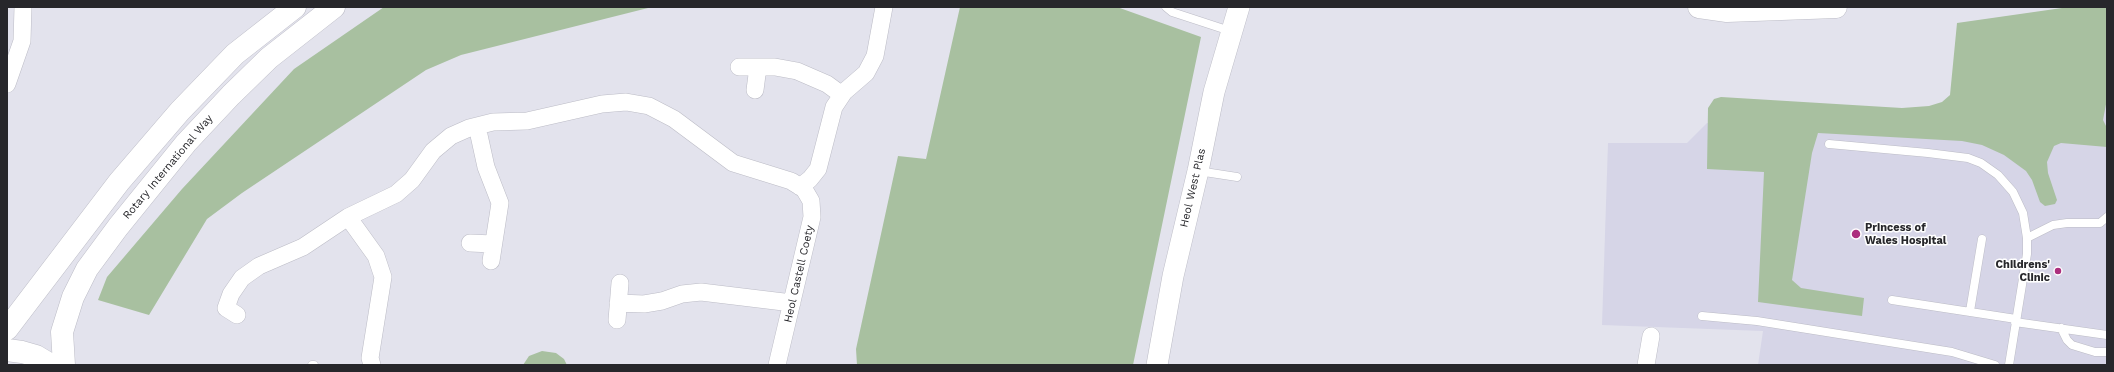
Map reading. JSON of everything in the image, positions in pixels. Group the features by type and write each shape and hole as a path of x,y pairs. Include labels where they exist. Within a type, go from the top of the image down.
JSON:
{"main road":[{"path":"7,329 119,182 180,111 235,54 295,7"},
{"name":"Rotary International Way","path":"64,365 62,332 73,297 87,269 118,227 186,143 231,95 269,58 334,7"},
{"path":"1699,7 1727,11 1836,7"},
{"path":"7,350 36,356 51,365"}],"street":[{"path":"7,84 22,41 23,7"},
{"path":"800,187 810,179 818,169 834,107 842,95 866,73 875,56 884,7"},
{"name":"Heol West Plas","path":"1157,365 1173,276 1198,171 1214,92 1235,15"},
{"path":"739,67 775,67 797,71 827,84 842,95"},
{"path":"755,90 758,67"},
{"name":"Heol Castell Coety","path":"225,312 231,294 242,278 253,270 303,247 348,217 396,194 412,180 433,151 451,136 477,126 493,122 527,121 602,104 626,102 649,106 674,119 733,163 791,181 800,187 811,201 812,217 777,365"},
{"path":"477,126 486,167 500,203 491,261"},
{"path":"348,217 376,256 383,277 370,358 372,365"},
{"path":"470,243 493,244"},
{"path":"617,320 620,283"},
{"path":"618,303 644,304 662,301 682,294 701,292 792,303"},
{"path":"1646,365 1651,336"}],"lane":[{"path":"1166,7 1172,12 1235,15"},
{"path":"1829,144 1968,158 1981,163 1998,175 2013,192 2023,213 2027,238 2027,254 2009,365"},
{"path":"1198,171 1237,177"},
{"path":"2027,238 2054,225 2067,223 2100,223 2107,217"},
{"path":"1970,311 1982,239"},
{"path":"1892,300 1970,311 2107,335"},
{"path":"1702,316 1757,321 1944,351 1995,365"},
{"path":"2061,328 2067,340 2072,345 2095,352 2107,352"}],"shaded area":[{"name":"Princess of Wales Hospital","path":"2107,59 2107,365 1758,365 1763,331 1602,325 1608,143 1687,143 1707,123 1931,112"}],"green space":[{"path":"384,7 652,7 461,55 426,70 242,193 207,219 149,315 98,300 107,277 182,189 294,69"},
{"path":"960,7 1117,7 1201,37 1133,365 857,365 856,349 898,156 926,159"},
{"path":"2069,7 2107,7 2107,99 2103,120 2107,128 2107,147 2061,143 2054,146 2047,162 2048,173 2057,200 2055,204 2045,206 2040,202 2032,180 2026,171 2004,155 1982,145 1962,141 1818,133 1812,153 1792,280 1801,288 1864,298 1862,316 1758,302 1764,172 1707,169 1708,108 1714,99 1721,97 1902,108 1929,106 1942,102 1950,95 1957,23"},
{"path":"542,351 556,353 564,359 567,365 523,365 529,356"}],"place":[{"name":"Princess of Wales Hospital","path":"1856,234"},
{"name":"Childrens' Clinic","path":"2058,271"}]}
